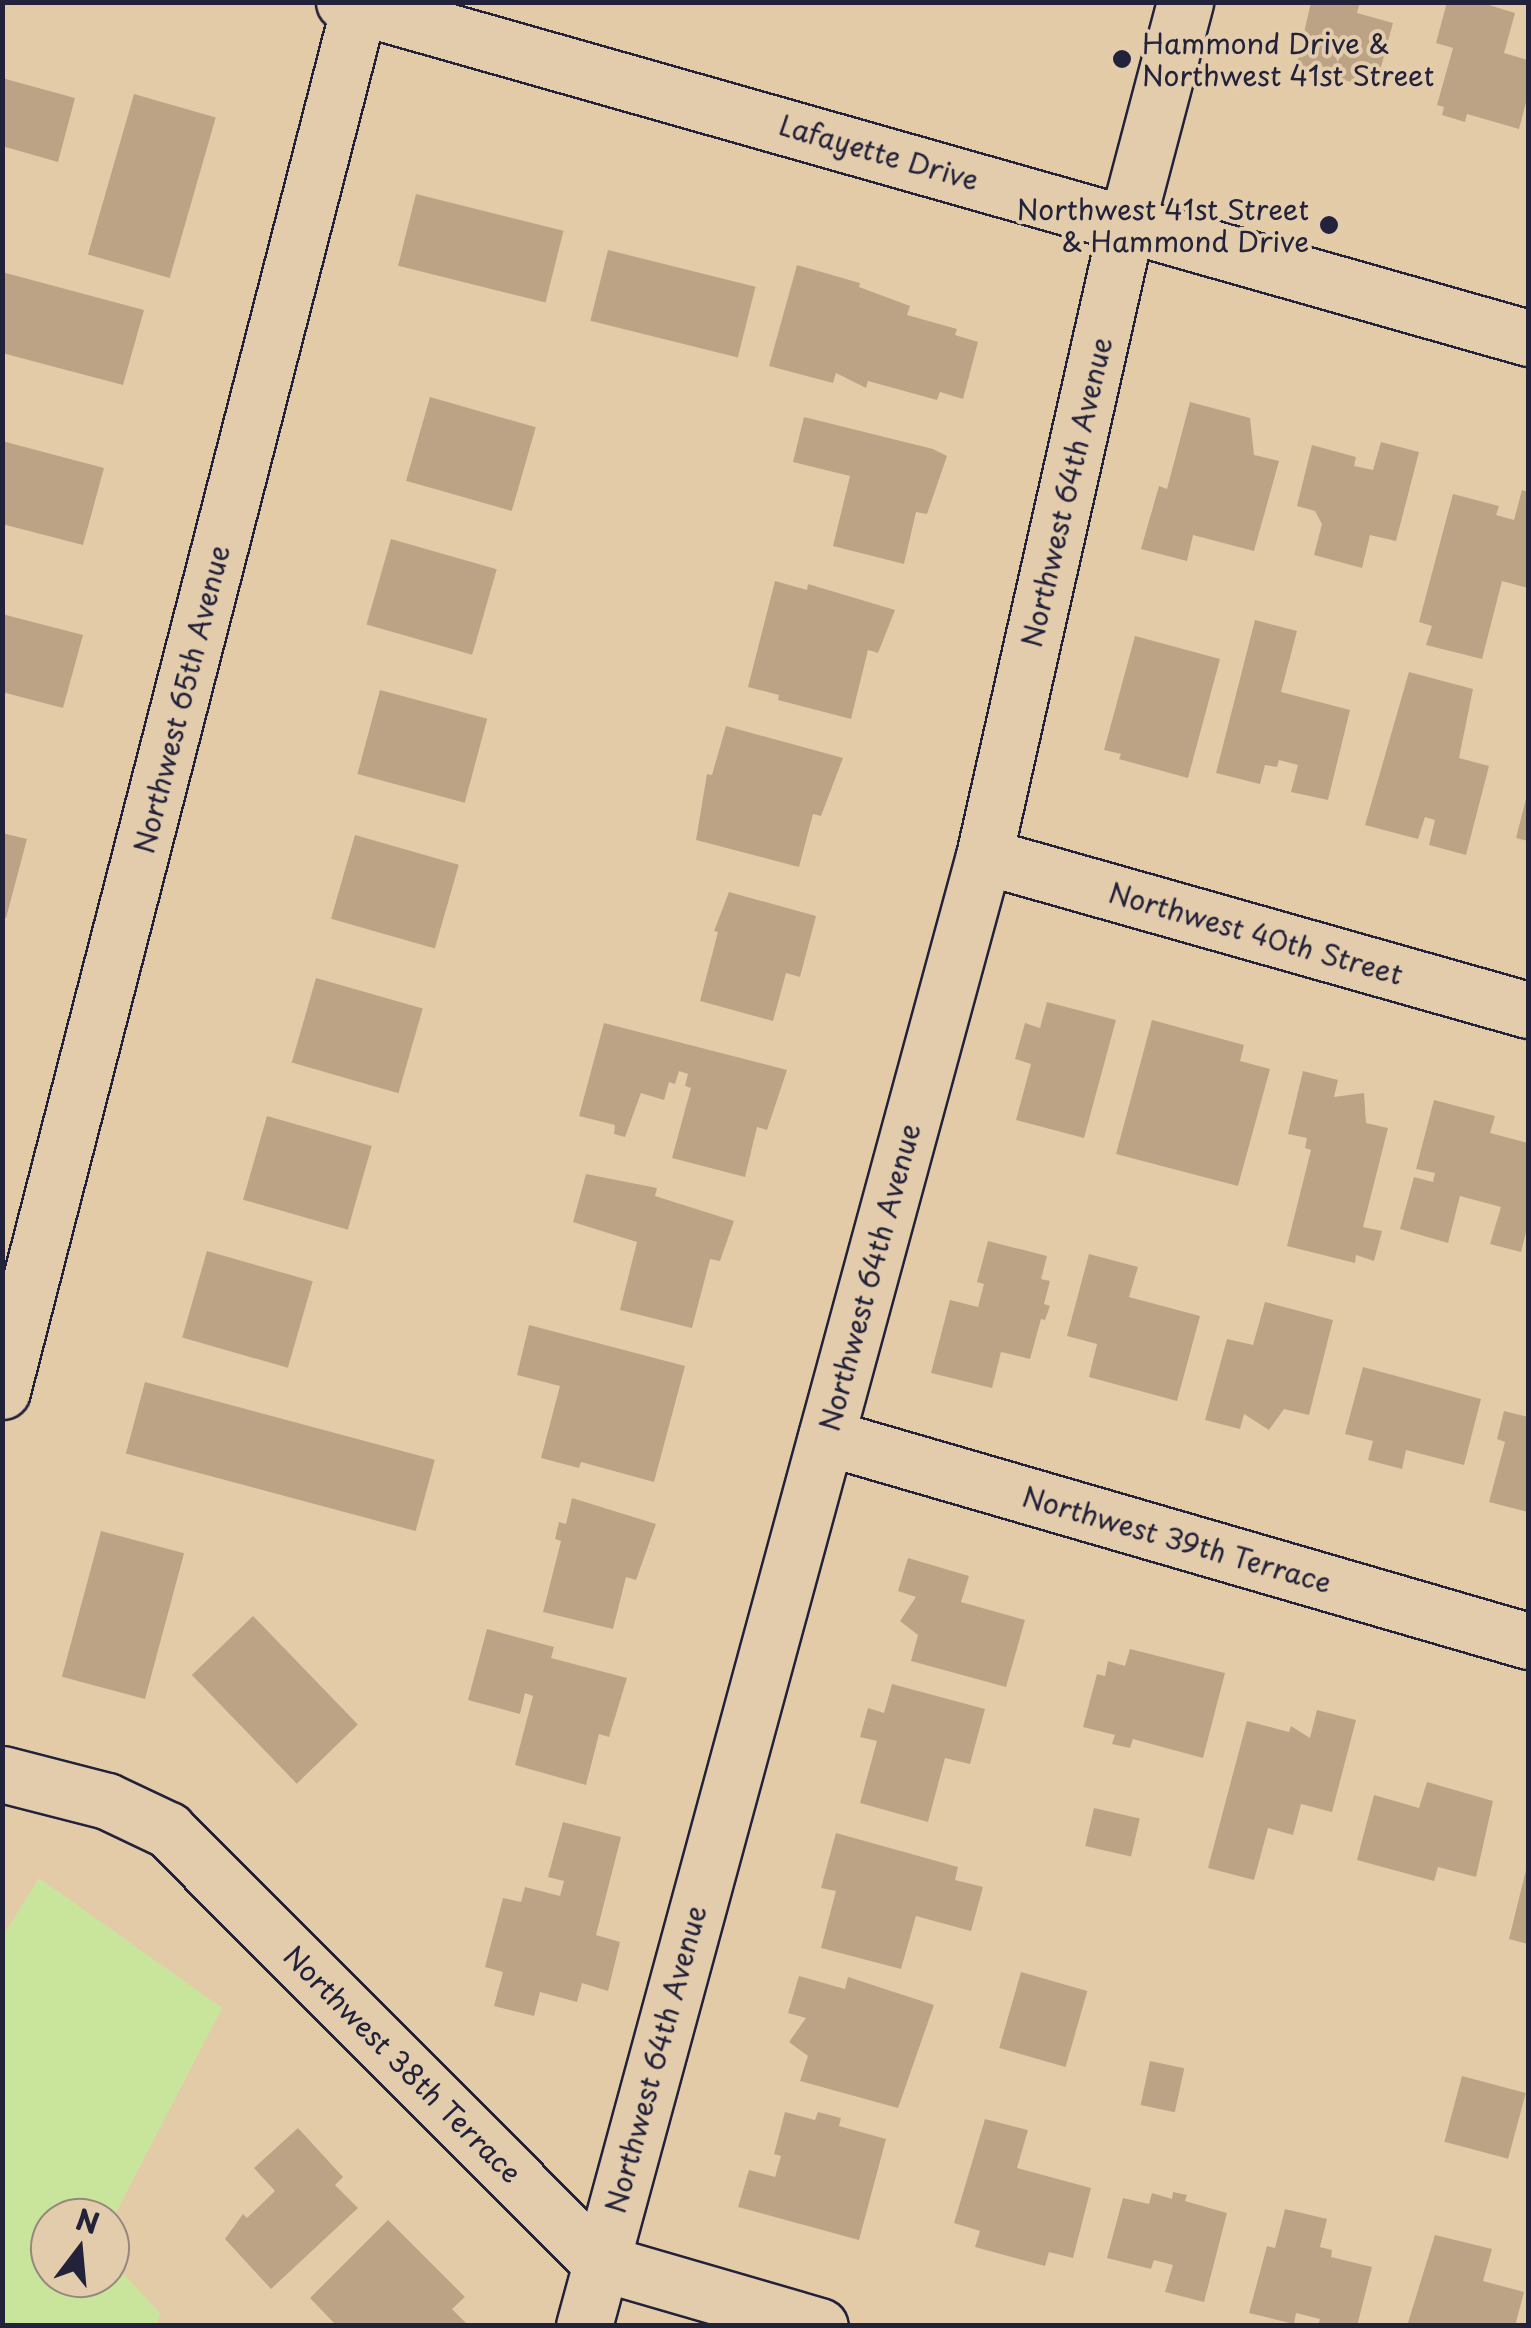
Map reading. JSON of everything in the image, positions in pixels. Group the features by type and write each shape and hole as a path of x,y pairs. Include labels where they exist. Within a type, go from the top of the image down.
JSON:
{"street":[{"name":"Northwest 64th Avenue","path":"584,2326 984,856 1127,222 1185,2"},
{"name":"Lafayette Drive","path":"351,5 1528,338"},
{"name":"Northwest 65th Avenue","path":"2,1391 351,5"},
{"name":"Northwest 40th Street","path":"984,856 1528,1010"},
{"name":"Northwest 39th Terrace","path":"826,1437 1528,1641"},
{"name":"Northwest 38th Terrace","path":"2,1774 107,1801 168,1830 599,2262 820,2326"}],"green space":[{"path":"39,1878 222,2008 123,2198 30,2198 30,2298 130,2298 130,2281 160,2313 157,2325 3,2325 3,1936"}],"building":[{"path":"1311,2 1360,2 1357,13 1393,23 1375,89 1320,73 1318,80 1300,75 1302,69 1296,68"},
{"path":"1447,2 1479,2 1515,13 1504,53 1528,60 1528,95 1519,129 1467,114 1465,122 1442,115 1444,107 1437,105 1453,48 1436,43"},
{"path":"2,78 75,98 58,162 2,146"},
{"path":"134,94 216,117 170,278 88,255"},
{"path":"416,194 563,231 546,303 398,266"},
{"path":"608,250 755,287 738,358 590,321"},
{"path":"797,265 860,283 859,287 910,306 907,315 957,329 955,335 978,342 963,399 940,392 937,400 868,381 866,388 836,373 833,383 769,366"},
{"path":"2,272 144,310 123,385 2,353"},
{"path":"430,397 536,427 512,511 406,481"},
{"path":"1190,402 1250,418 1254,455 1279,461 1254,551 1193,535 1187,561 1141,549 1159,486 1167,489"},
{"path":"804,417 933,449 947,456 927,514 916,512 904,564 833,546 850,476 793,462"},
{"path":"2,441 104,468 83,545 2,524"},
{"path":"1381,442 1419,452 1396,541 1370,535 1362,568 1314,555 1322,524 1315,511 1297,506 1312,445 1356,457 1354,466 1373,470"},
{"path":"1522,490 1528,492 1528,588 1502,581 1482,659 1426,645 1432,626 1419,622 1453,494 1499,506 1496,515 1514,520"},
{"path":"391,539 497,569 472,655 366,625"},
{"path":"775,581 807,590 808,584 895,610 878,653 868,650 851,719 778,700 779,695 748,687"},
{"path":"2,614 83,635 63,708 2,692"},
{"path":"1255,620 1297,631 1281,692 1350,710 1328,800 1291,792 1298,765 1279,760 1277,767 1265,765 1260,784 1216,773"},
{"path":"1135,636 1220,659 1188,778 1119,759 1121,754 1104,750"},
{"path":"1409,672 1473,689 1459,758 1489,766 1466,855 1429,845 1435,820 1425,817 1418,839 1365,825"},
{"path":"380,690 487,719 465,803 357,774"},
{"path":"726,726 843,758 821,816 813,814 799,867 696,840 707,774 712,775"},
{"path":"1528,796 1528,841 1516,838"},
{"path":"2,833 27,839 6,918 2,917"},
{"path":"355,835 459,865 435,948 331,919"},
{"path":"729,892 816,916 800,977 786,973 773,1021 700,1001 718,932 714,931"},
{"path":"316,978 423,1009 398,1093 292,1063"},
{"path":"1047,1002 1116,1020 1084,1138 1016,1120 1031,1064 1015,1059 1025,1023 1040,1028"},
{"path":"1152,1020 1244,1045 1240,1061 1270,1069 1238,1186 1116,1154"},
{"path":"604,1023 787,1070 767,1130 757,1127 745,1177 672,1158 691,1088 685,1086 688,1074 679,1071 675,1084 669,1082 664,1100 641,1093 625,1137 614,1134 615,1125 579,1116"},
{"path":"1303,1071 1338,1080 1334,1097 1364,1093 1366,1123 1388,1128 1363,1227 1382,1231 1374,1261 1356,1255 1355,1263 1287,1246 1311,1150 1305,1148 1307,1138 1288,1134"},
{"path":"1434,1100 1495,1116 1490,1133 1528,1143 1528,1224 1521,1252 1490,1244 1501,1207 1460,1196 1448,1243 1400,1229 1414,1177 1433,1182 1435,1173 1416,1169"},
{"path":"267,1116 372,1146 348,1230 243,1200"},
{"path":"586,1174 657,1188 655,1196 734,1221 720,1261 710,1259 692,1328 620,1310 637,1242 573,1222"},
{"path":"988,1241 1047,1256 1041,1279 1050,1281 1044,1304 1050,1306 1045,1320 1041,1319 1030,1359 1001,1352 992,1388 931,1373 950,1300 978,1307 984,1284 977,1282"},
{"path":"207,1251 313,1281 288,1368 182,1338"},
{"path":"1089,1254 1138,1267 1129,1297 1200,1316 1177,1401 1089,1377 1097,1344 1067,1336"},
{"path":"1265,1302 1333,1320 1309,1415 1284,1409 1269,1430 1244,1414 1240,1429 1205,1420 1227,1339 1253,1345"},
{"path":"529,1325 685,1366 654,1482 581,1462 579,1468 541,1458 560,1386 517,1375"},
{"path":"1363,1367 1481,1399 1464,1465 1406,1450 1402,1469 1368,1460 1373,1441 1345,1434"},
{"path":"145,1382 435,1460 416,1531 126,1453"},
{"path":"1504,1411 1528,1417 1528,1512 1489,1502 1505,1442 1497,1439"},
{"path":"572,1498 656,1524 636,1580 626,1577 613,1629 543,1612 561,1541 555,1539 559,1522 566,1524"},
{"path":"101,1531 184,1553 145,1699 62,1677"},
{"path":"908,1558 969,1576 961,1602 1025,1620 1006,1687 911,1661 918,1635 900,1621 916,1597 898,1591"},
{"path":"253,1616 358,1725 297,1784 192,1675"},
{"path":"487,1629 554,1647 551,1658 627,1678 609,1737 599,1734 586,1785 515,1765 533,1696 525,1693 520,1714 468,1700"},
{"path":"1130,1649 1225,1673 1203,1758 1133,1739 1130,1748 1112,1744 1115,1735 1083,1727 1097,1674 1105,1676 1108,1661 1125,1666"},
{"path":"892,1684 985,1709 970,1764 945,1758 928,1822 860,1803 877,1741 860,1737 868,1708 884,1713"},
{"path":"1317,1710 1356,1720 1332,1812 1301,1804 1293,1835 1268,1828 1254,1880 1208,1868 1247,1721 1289,1732 1291,1726 1310,1738"},
{"path":"1427,1782 1493,1801 1476,1877 1438,1867 1434,1881 1357,1860 1374,1795 1419,1808"},
{"path":"1094,1808 1140,1819 1131,1857 1085,1846"},
{"path":"563,1822 621,1837 596,1935 620,1942 608,1991 582,1983 577,2002 540,1992 534,2016 494,2006 503,1972 485,1967 503,1898 521,1902 525,1887 560,1896 564,1881 548,1877"},
{"path":"836,1833 958,1867 955,1880 983,1887 971,1931 916,1916 901,1969 821,1948 836,1891 821,1888"},
{"path":"1528,1866 1528,1944 1509,1939"},
{"path":"1021,1972 1087,1991 1066,2067 999,2048"},
{"path":"799,1976 845,1989 848,1977 934,2005 898,2108 800,2081 808,2056 789,2042 806,2018 788,2013"},
{"path":"1150,2061 1184,2068 1175,2112 1141,2105"},
{"path":"1462,2076 1526,2093 1508,2159 1444,2142"},
{"path":"785,2112 815,2120 818,2112 841,2118 839,2126 886,2139 859,2240 738,2207 749,2170 775,2177 781,2156 774,2154"},
{"path":"985,2119 1028,2130 1017,2168 1091,2188 1073,2258 1049,2252 1045,2266 975,2247 980,2231 954,2223"},
{"path":"298,2128 343,2177 335,2185 358,2208 271,2289 225,2239 243,2214 247,2218 275,2191 254,2168"},
{"path":"1173,2192 1187,2195 1185,2201 1227,2213 1204,2302 1165,2292 1173,2265 1154,2260 1151,2269 1107,2258 1123,2198 1149,2204 1152,2193 1172,2199"},
{"path":"1285,2209 1327,2219 1320,2247 1332,2250 1331,2257 1372,2267 1357,2326 1318,2326 1320,2319 1296,2313 1294,2324 1249,2313 1267,2246 1275,2248"},
{"path":"388,2220 465,2297 452,2309 469,2326 337,2326 310,2298"},
{"path":"1435,2235 1492,2249 1483,2281 1524,2292 1515,2326 1407,2326"}],"place":[{"name":"Hammond Drive & Northwest 41st Street","path":"1122,59"},
{"name":"Northwest 41st Street & Hammond Drive","path":"1329,225"}]}
